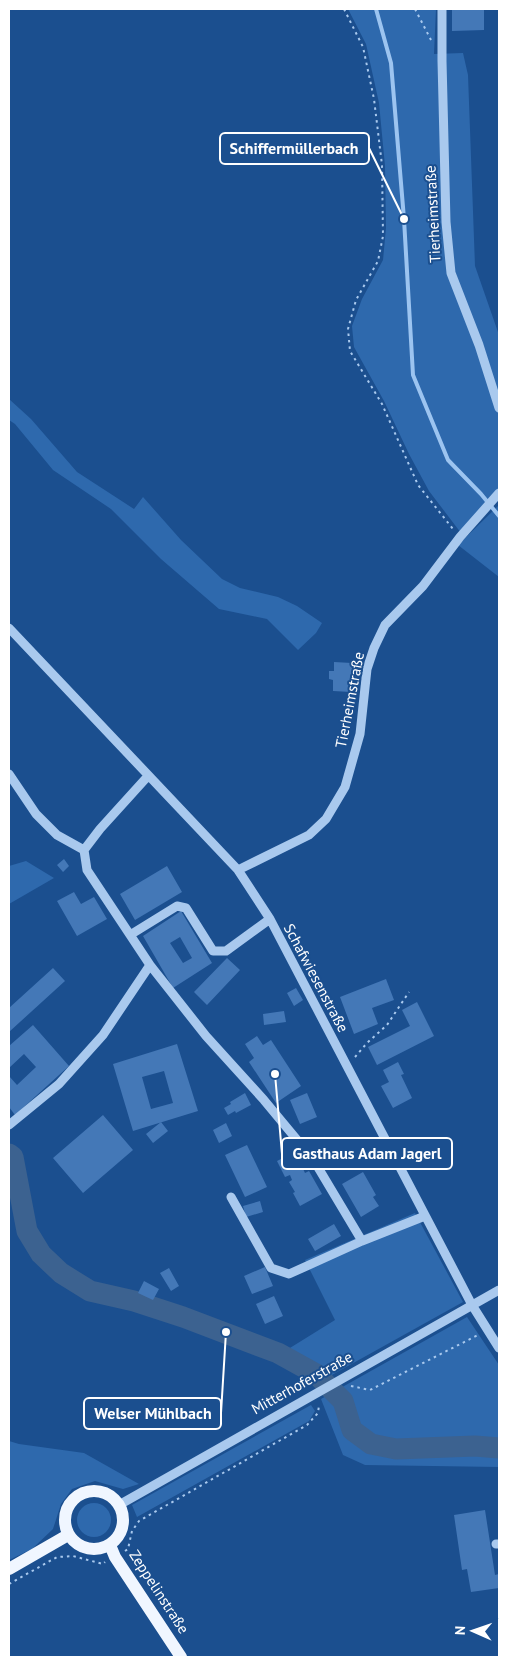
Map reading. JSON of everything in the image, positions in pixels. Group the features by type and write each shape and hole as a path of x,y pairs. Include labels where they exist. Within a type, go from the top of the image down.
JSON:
{"main road":[{"path":"94,1490 104,1492 113,1497 119,1505 123,1513 123,1522 113,1551 82,1547 68,1535 65,1514 69,1504 84,1492 94,1490"},
{"path":"9,1569 68,1535"},
{"name":"Zeppelinstraße","path":"113,1551 182,1657"}],"street":[{"name":"Tierheimstraße","path":"442,9 446,222 451,273 479,345 499,408"},
{"name":"Tierheimstraße","path":"238,870 310,835 326,819 344,787 360,734 367,669 385,625 423,586 460,537 499,494"},
{"name":"Schafwiesenstraße","path":"9,628 238,870 270,919 472,1305 499,1348"},
{"path":"9,774 36,814 57,835 84,850"},
{"path":"148,776 100,828 84,850 87,870 150,965 206,1036 264,1100 313,1159 362,1241"},
{"path":"130,935 177,906 186,908 214,951 226,951 270,919"},
{"path":"9,1125 59,1084 103,1035 150,965"},
{"path":"231,1197 271,1268 289,1274 362,1241 425,1216"},
{"name":"Mitterhoferstraße","path":"119,1505 307,1399 345,1382 499,1290"}],"path":[{"path":"344,9 363,47 374,99 382,165 383,236 378,261 356,300 348,329 350,351 382,404 418,485 460,537"},
{"path":"415,9 433,44"},
{"path":"347,1067 367,1043 387,1025 409,992"},
{"path":"345,1382 370,1390 487,1331"},
{"path":"9,1584 57,1557 73,1556 103,1564 113,1551 128,1549 132,1532 138,1521 307,1425 318,1413 320,1401"}],"shaded area":[{"path":"348,9 436,9 434,54 463,53 468,75 475,266 499,335 499,490 461,533 429,491 384,401 354,347 352,326 362,299 383,260 386,228 385,166 379,103 366,44"},
{"path":"9,399 31,419 77,472 134,509 143,497 181,540 222,579 240,588 278,597 297,606 322,623 316,633 298,650 267,619 219,609 161,559 111,509 53,470 15,424 9,420"},
{"path":"499,505 499,577 458,545"},
{"path":"26,861 54,878 9,904 9,866"},
{"path":"415,1213 463,1302 330,1376 277,1356 335,1320 305,1260"},
{"path":"467,1317 499,1365 499,1467 365,1465 343,1455 321,1399"},
{"path":"311,1405 315,1411 309,1421 137,1517 132,1505"},
{"path":"9,1441 84,1453 139,1484 123,1489 95,1481 72,1489 61,1504 53,1529 32,1549 9,1560"},
{"path":"94,1503 101,1504 106,1508 110,1513 110,1527 106,1532 101,1536 94,1537 87,1536 82,1532 78,1527 77,1520 78,1513 82,1508 87,1504"}],"building":[{"path":"452,9 484,9 484,30 452,31"},
{"path":"334,662 352,663 352,673 357,673 356,681 352,681 351,692 333,691 333,680 329,679 329,671 334,671"},
{"path":"64,859 69,866 63,872 57,865"},
{"path":"167,866 182,892 135,920 120,894"},
{"path":"74,892 81,904 94,897 107,919 77,936 57,901"},
{"path":"181,911 212,963 173,988 143,936","holes":["180,937 192,958 183,963 170,943"]},
{"path":"227,958 240,970 207,1005 194,992"},
{"path":"53,968 65,981 9,1032 9,1008"},
{"path":"386,979 394,1000 372,1008 378,1024 354,1034 340,997"},
{"path":"296,988 303,1000 294,1006 287,993"},
{"path":"417,1002 434,1036 377,1065 368,1047 410,1026 402,1010"},
{"path":"284,1011 286,1022 264,1025 263,1014"},
{"path":"33,1025 69,1066 15,1115 9,1107 9,1076 17,1085 36,1067 24,1054 9,1068 9,1046"},
{"path":"257,1036 263,1045 271,1040 301,1086 276,1103 249,1062 254,1058 245,1044"},
{"path":"177,1044 198,1111 133,1131 113,1064","holes":["164,1071 173,1103 151,1109 142,1077"]},
{"path":"398,1062 404,1074 401,1075 412,1098 393,1108 381,1086 389,1082 383,1070"},
{"path":"245,1093 251,1105 228,1115 224,1108"},
{"path":"307,1093 317,1117 300,1124 290,1100"},
{"path":"103,1115 133,1150 83,1193 53,1158"},
{"path":"161,1122 168,1131 153,1143 146,1134"},
{"path":"226,1123 232,1136 219,1143 213,1130"},
{"path":"247,1145 267,1187 245,1197 225,1155"},
{"path":"295,1152 305,1173 309,1171 322,1194 300,1206 289,1182 292,1180 290,1175 285,1177 277,1161"},
{"path":"363,1172 376,1195 373,1197 379,1206 361,1217 342,1184"},
{"path":"260,1201 263,1212 246,1217 243,1206"},
{"path":"334,1224 341,1236 315,1251 308,1239"},
{"path":"265,1267 273,1286 252,1294 244,1276"},
{"path":"169,1268 179,1286 171,1291 160,1273"},
{"path":"144,1281 159,1289 153,1300 138,1293"},
{"path":"274,1296 283,1316 265,1324 256,1304"},
{"path":"485,1510 495,1575 499,1574 499,1588 471,1592 467,1569 462,1570 454,1515"}],"waterway":[{"path":"376,9 391,63 404,219 413,375 448,460 481,494 499,516"},
{"path":"9,1154 13,1157 27,1231 41,1254 61,1273 90,1291 134,1301 183,1317 278,1353 316,1374 343,1401 352,1430 371,1444 396,1449 475,1446 499,1448"}],"place":[{"name":"Schiffermüllerbach","path":"404,219"},
{"name":"Gasthaus Adam Jagerl","path":"275,1074"},
{"name":"Welser Mühlbach","path":"226,1332"}]}
